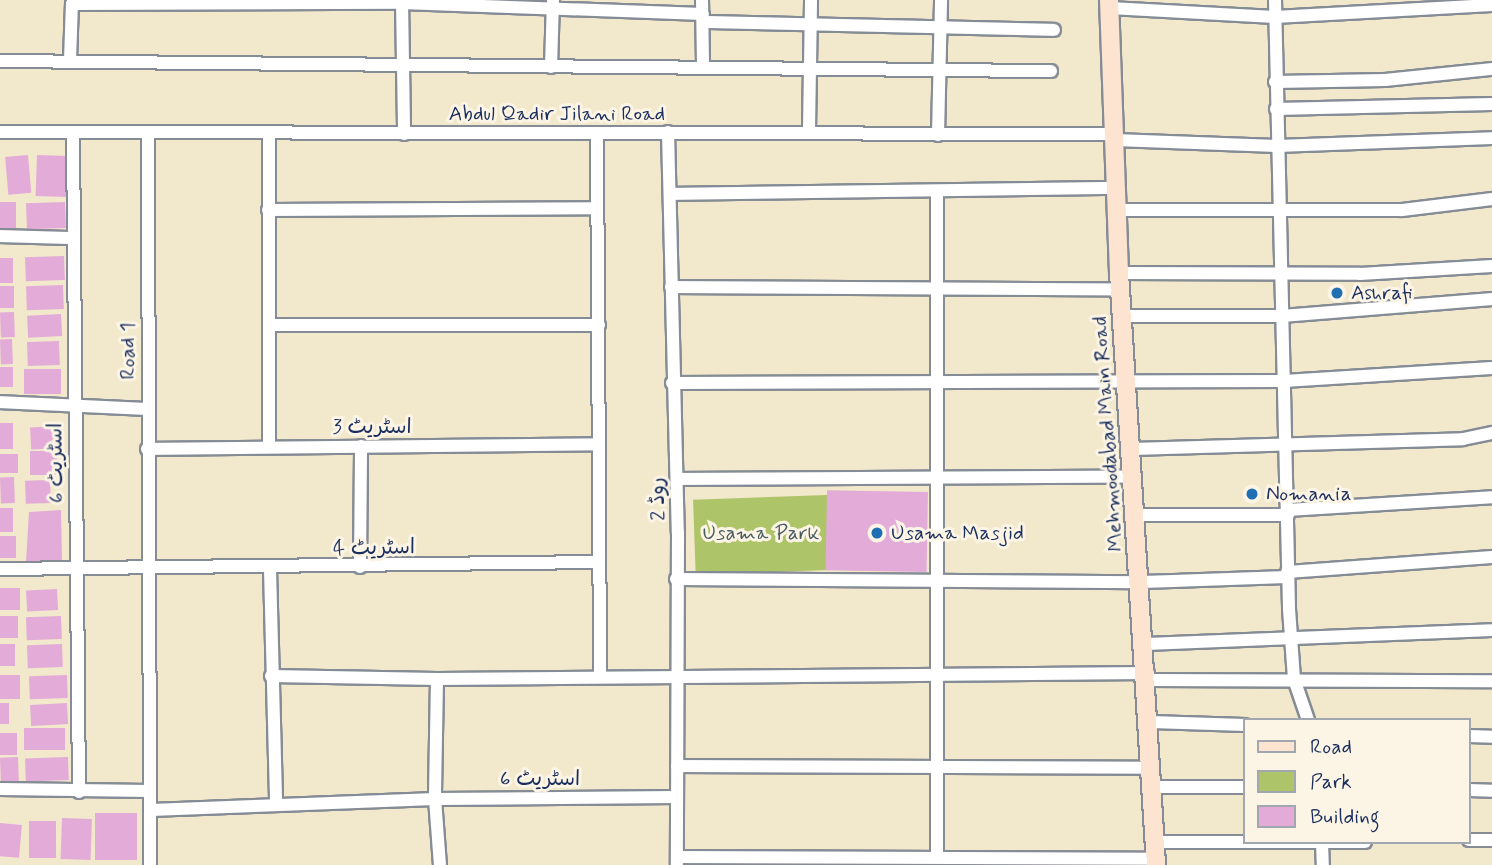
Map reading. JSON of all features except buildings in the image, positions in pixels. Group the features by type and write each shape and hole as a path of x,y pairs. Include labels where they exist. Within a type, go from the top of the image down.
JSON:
{"main road":[{"name":"Mehmoodabad Main Road","path":"1110,4 1120,281 1151,722 1156,855"}],"street":[{"path":"702,0 703,67"},
{"path":"809,130 811,0"},
{"path":"938,135 941,0"},
{"path":"1275,0 1288,512 1287,575 1294,679 1307,718"},
{"path":"70,61 72,4 402,1 553,6 810,27 1054,30"},
{"path":"402,1 404,134"},
{"path":"1110,4 1275,17 1492,5"},
{"path":"551,67 553,6"},
{"path":"0,61 277,67 404,63 809,69 940,67 1051,71"},
{"path":"1275,82 1385,80 1492,69"},
{"path":"1276,109 1492,104"},
{"name":"Abdul Qadir Jilani Road","path":"0,132 404,134 809,130 1115,137 1277,146 1492,138"},
{"path":"269,132 269,447"},
{"name":"روڈ 2","path":"668,132 672,383 677,479 678,861"},
{"name":"Road 1","path":"148,133 146,409 152,569 150,865"},
{"path":"597,133 600,674"},
{"name":"اسٹریٹ 6","path":"73,134 79,792"},
{"path":"671,194 1116,188"},
{"path":"937,191 937,857"},
{"path":"1117,210 1402,210 1492,199"},
{"path":"268,210 597,208"},
{"path":"0,236 72,238"},
{"path":"671,286 938,288 1492,266"},
{"path":"1123,316 1282,316 1492,299"},
{"path":"270,326 599,325"},
{"path":"672,383 1284,381 1492,368"},
{"path":"0,402 146,409"},
{"path":"1132,449 1463,439 1492,433"},
{"name":"اسٹریٹ 3","path":"147,449 598,444"},
{"path":"360,446 360,567"},
{"path":"677,479 1134,477"},
{"path":"1137,515 1288,512 1492,497"},
{"path":"676,579 1142,582 1287,575 1492,557"},
{"name":"اسٹریٹ 4","path":"152,569 598,562"},
{"path":"0,569 152,569"},
{"path":"270,569 276,803"},
{"path":"1146,644 1492,630"},
{"path":"271,676 437,680 600,674 936,672 1492,681"},
{"path":"437,680 435,799 440,865"},
{"path":"1151,722 1244,726"},
{"path":"1471,736 1492,737"},
{"path":"677,766 1153,768"},
{"path":"1154,787 1244,787"},
{"path":"0,789 150,791"},
{"path":"1471,790 1492,790"},
{"name":"اسٹریٹ 6","path":"151,810 276,803 435,799 677,797"},
{"path":"1471,840 1492,840"},
{"path":"678,861 1156,855 1308,844"},
{"path":"1322,844 1323,865"}],"green space":[{"name":"Usama Park","path":"827,495 830,570 696,575 693,500"}],"place":[{"name":"Ashrafi","path":"1337,293"},
{"name":"Nomania","path":"1252,494"},
{"name":"Usama Masjid","path":"877,533"}]}
